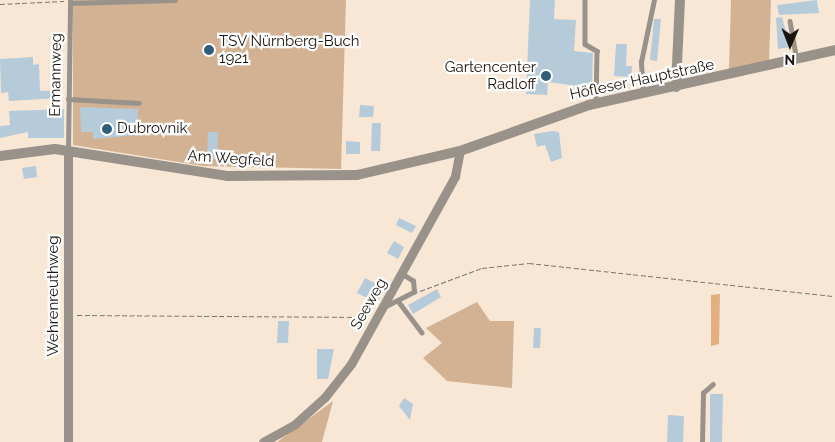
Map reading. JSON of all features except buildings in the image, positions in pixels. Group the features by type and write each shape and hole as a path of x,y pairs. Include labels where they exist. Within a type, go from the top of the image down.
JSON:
{"street":[{"path":"676,87 680,0"},
{"name":"Höfleser Hauptstraße","path":"460,151 596,103 797,61 835,50"},
{"name":"Am Wegfeld","path":"0,156 37,149 68,150 166,169 271,178 370,173 460,151"},
{"name":"Wehrenreuthweg","path":"68,150 68,442"},
{"name":"Seeweg","path":"264,442 295,424 325,398 376,320 402,274 455,176 460,151"}],"lane":[{"path":"70,1 175,0"},
{"path":"585,0 585,44 597,51 596,103"},
{"path":"644,93 641,62 654,0"},
{"name":"Ermannweg","path":"68,150 70,1"},
{"path":"790,21 797,61"},
{"path":"68,99 139,103"},
{"path":"383,308 399,302 414,292 413,281 402,274"},
{"path":"399,302 422,332"},
{"path":"702,442 703,393 713,384"}],"path":[{"path":"0,4 70,1"},
{"path":"414,292 509,262 835,296"},
{"path":"68,315 376,320"}],"shaded area":[{"name":"TSV Nürnberg-Buch 1921","path":"73,0 346,0 341,169 203,166 73,145"},
{"path":"731,0 771,0 769,62 729,69"},
{"path":"720,294 719,344 711,346 711,295"},
{"path":"477,302 490,321 514,321 512,388 447,381 423,358 442,343 426,328"},
{"path":"333,401 322,442 277,442"}],"place":[{"name":"TSV Nürnberg-Buch 1921","path":"209,50"},
{"name":"Gartencenter Radloff","path":"546,76"},
{"name":"Dubrovnik","path":"107,129"}]}
